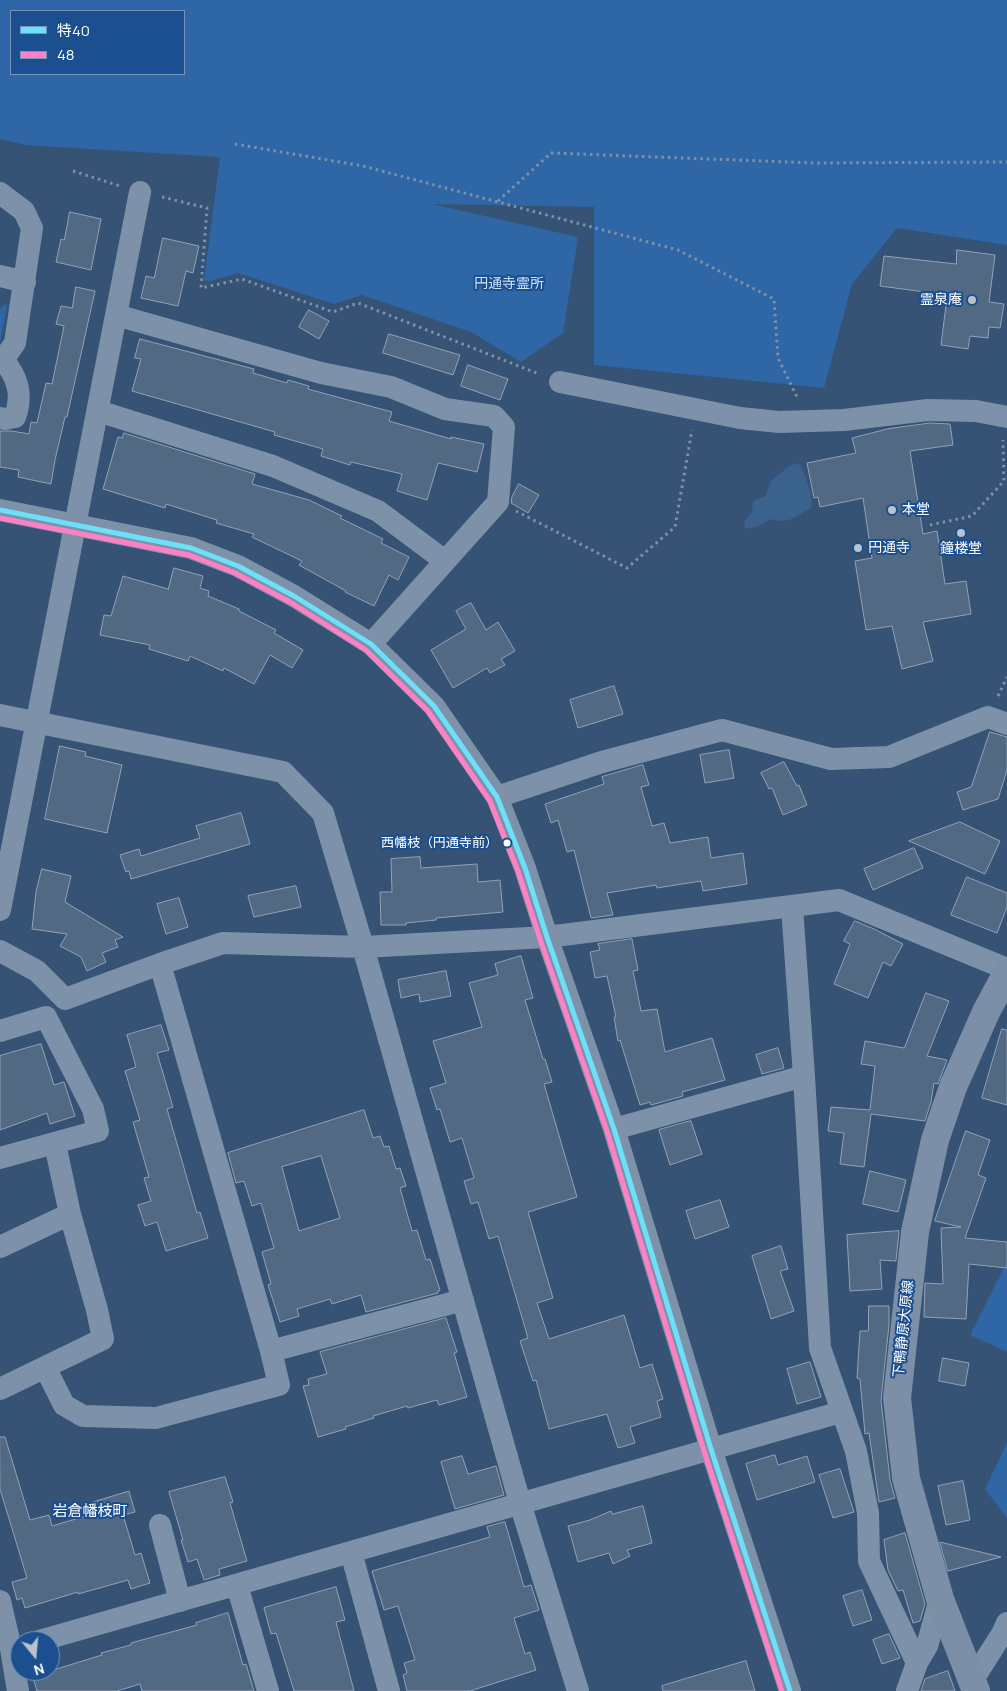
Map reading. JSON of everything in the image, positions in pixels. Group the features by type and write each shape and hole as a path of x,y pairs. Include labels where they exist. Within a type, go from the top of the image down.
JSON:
{"main road":[{"name":"下鴨静原大原線","path":"974,1686 940,1599 906,1478 897,1398 915,1232 935,1140 953,1087 986,1012 1007,971"}],"street":[{"path":"0,910 140,192"},
{"path":"0,193 24,211 32,228 15,343 2,360 10,367 16,378 19,406 15,417 0,418"},
{"path":"0,276 25,282"},
{"path":"116,315 321,373 391,387 445,409 494,416 504,426 498,502 371,644"},
{"path":"560,382 740,418 810,422 928,410 976,411 1005,416"},
{"path":"98,411 274,466 378,511 445,561"},
{"path":"0,510 191,548 238,566 294,596 371,644 434,706 496,797 526,868 547,937 614,1129 711,1449 790,1691"},
{"path":"0,715 284,772 324,813 520,1503 578,1691"},
{"path":"496,797 602,762 722,730 831,759 889,757 988,717 1007,724"},
{"path":"0,1031 46,1017 66,1000 160,964 223,943 363,947 547,937 839,900 1007,971"},
{"path":"792,907 820,1348 856,1451 868,1513 869,1561 917,1662"},
{"path":"0,951 38,971 66,1000"},
{"path":"45,1367 64,1405 83,1416 156,1418 279,1385 271,1351 160,964"},
{"path":"0,1158 98,1131 92,1109 46,1017"},
{"path":"614,1129 804,1076"},
{"path":"0,1389 103,1339 97,1310 70,1214 55,1144"},
{"path":"0,1247 70,1214"},
{"path":"271,1351 463,1300"},
{"path":"60,1635 841,1412"},
{"path":"160,1525 180,1601"},
{"path":"351,1552 389,1691"},
{"path":"237,1585 268,1691"},
{"path":"907,1691 917,1662 927,1646 940,1599"},
{"path":"0,1601 10,1649"},
{"path":"974,1686 1005,1633"}],"path":[{"path":"235,144 363,166 678,250 774,299 778,358 810,422"},
{"path":"498,202 551,153 816,163 1007,162"},
{"path":"72,171 140,192 207,208 201,288 242,279 333,312 358,303 560,382"},
{"path":"498,502 628,568 675,527 696,410"},
{"path":"930,525 972,516 1004,481 1005,416"}],"green space":[{"name":"円通寺霊所","path":"0,0 1007,0 1007,245 897,228 852,284 824,388 594,365 594,207 432,204 578,237 563,333 521,362 471,332 362,295 334,304 238,273 210,281 204,280 220,157 25,145 0,139"},
{"path":"5,304 7,306 0,342 0,309"},
{"path":"1007,1261 1007,1352 970,1335"},
{"path":"1007,1443 1007,1518 985,1489"}],"shaded area":[{"path":"798,463 808,485 812,499 811,508 789,520 771,519 759,526 745,529 744,522 752,512 753,501 765,496 771,481 789,466"}],"building":[{"path":"70,212 101,219 91,270 56,262 61,239 64,240"},
{"path":"163,238 199,246 193,273 186,271 178,306 141,298 146,276 154,278"},
{"path":"957,250 995,255 989,302 1004,304 1000,328 989,327 988,338 970,336 968,349 941,345 946,305 939,304 940,294 880,286 884,256 956,264"},
{"path":"76,287 95,291 51,484 18,477 19,470 0,467 0,431 29,434 31,422 37,423 46,383 52,384 64,326 56,324 61,306 72,308"},
{"path":"309,310 329,321 319,339 299,327"},
{"path":"389,334 460,355 453,375 383,353"},
{"path":"140,339 254,369 253,373 287,383 288,380 309,386 308,389 392,412 389,421 451,439 451,437 484,444 477,472 438,463 427,500 397,491 402,474 351,462 350,465 321,456 323,449 274,435 275,432 132,391 141,359 135,358"},
{"path":"468,365 508,379 500,400 461,386"},
{"path":"930,423 950,424 953,445 910,451 923,534 937,531 945,584 966,581 971,614 923,622 933,661 902,669 892,626 866,630 855,561 872,558 863,498 820,507 818,497 814,498 807,463 856,453 852,438 887,429"},
{"path":"124,433 255,474 252,484 309,500 342,516 340,518 383,539 381,543 409,557 398,580 389,575 374,606 345,592 299,565 302,561 252,537 254,534 216,523 217,520 166,504 165,508 103,489 118,437 122,438"},
{"path":"519,484 539,495 528,513 511,503"},
{"path":"174,568 203,576 200,588 209,591 208,596 239,609 239,611 276,630 274,633 303,650 292,668 270,655 254,684 224,668 223,671 190,656 188,661 149,649 150,645 100,635 104,615 111,616 123,576 168,589"},
{"path":"471,603 486,630 498,622 515,651 501,659 505,665 490,673 487,668 453,688 431,650 466,629 456,611"},
{"path":"614,686 623,714 578,728 570,700"},
{"path":"990,732 1007,737 1007,770 998,799 963,810 957,792 971,787"},
{"path":"60,746 86,752 85,756 122,765 107,833 45,819"},
{"path":"729,750 734,778 705,783 700,755"},
{"path":"784,762 797,786 799,785 807,805 783,815 772,788 769,789 761,773"},
{"path":"643,765 649,785 641,787 652,826 664,823 670,843 708,837 711,858 743,853 747,884 703,891 701,881 657,888 656,885 607,893 613,915 591,918 574,850 567,852 558,820 551,823 545,804 604,784 602,777"},
{"path":"241,813 250,844 131,879 129,871 126,872 120,855 139,849 141,856 200,838 196,826"},
{"path":"960,822 1000,841 985,874 909,841"},
{"path":"914,848 923,868 873,890 864,869"},
{"path":"420,857 421,868 477,864 478,882 500,880 503,912 436,918 436,920 406,923 406,925 381,925 380,892 392,892 391,859"},
{"path":"42,869 71,876 65,902 123,937 115,940 118,947 102,953 106,962 87,971 81,957 60,946 67,934 32,929 36,892"},
{"path":"967,877 1007,893 1007,907 997,933 951,915"},
{"path":"296,886 301,907 254,917 248,896"},
{"path":"179,898 188,927 166,934 157,904"},
{"path":"855,921 903,944 891,966 883,962 868,998 834,984 850,944 844,941"},
{"path":"632,939 638,970 633,971 641,1011 657,1009 665,1052 712,1038 725,1080 682,1092 683,1096 651,1105 650,1102 640,1105 620,1040 618,1041 614,1017 616,1017 607,976 595,978 590,952 600,950 598,944"},
{"path":"521,956 533,998 525,1000 552,1082 544,1084 577,1197 528,1212 553,1298 537,1303 549,1339 624,1315 640,1368 652,1364 663,1399 657,1401 661,1417 630,1427 635,1443 618,1448 607,1414 549,1429 536,1380 533,1381 520,1341 528,1338 498,1236 489,1239 478,1202 471,1204 464,1181 474,1178 462,1138 450,1142 440,1109 437,1110 430,1088 446,1083 433,1041 482,1027 469,983 498,975 495,964"},
{"path":"446,971 451,996 420,1002 419,994 401,998 398,980"},
{"path":"926,993 949,1001 927,1056 947,1060 938,1084 934,1083 925,1121 871,1114 864,1167 840,1164 844,1133 828,1131 831,1107 870,1110 875,1066 861,1064 865,1041 904,1048"},
{"path":"161,1025 169,1050 157,1053 173,1107 167,1109 197,1213 200,1212 208,1238 166,1251 157,1222 145,1226 138,1205 151,1201 144,1178 149,1177 133,1122 140,1120 125,1071 136,1067 127,1035"},
{"path":"1002,1029 1007,1030 1007,1105 982,1098"},
{"path":"41,1044 54,1085 64,1082 75,1116 50,1124 47,1113 0,1130 0,1056"},
{"path":"778,1048 784,1068 762,1074 756,1055"},
{"path":"364,1110 373,1138 380,1136 384,1147 389,1146 396,1169 400,1168 406,1186 400,1188 412,1231 417,1230 426,1260 430,1259 440,1290 438,1293 366,1312 361,1295 332,1304 330,1299 297,1309 299,1316 280,1322 268,1285 271,1284 262,1252 274,1248 261,1203 252,1206 244,1181 236,1183 228,1153","holes":["321,1156 340,1218 299,1231 282,1167"]},
{"path":"691,1121 702,1154 670,1165 659,1130"},
{"path":"966,1131 990,1140 978,1175 986,1178 965,1238 1007,1242 1007,1268 969,1264 966,1319 924,1317 925,1283 943,1284 941,1228 961,1227 935,1221"},
{"path":"870,1171 906,1180 898,1212 863,1204"},
{"path":"720,1200 729,1227 695,1239 686,1211"},
{"path":"899,1231 896,1261 880,1260 882,1289 850,1291 847,1235"},
{"path":"781,1246 788,1269 780,1271 794,1311 771,1319 752,1256"},
{"path":"869,1306 889,1306 889,1325 881,1400 890,1480 895,1498 879,1502 869,1433 865,1434 860,1379 857,1378 860,1331 868,1331"},
{"path":"446,1318 457,1352 454,1353 467,1397 439,1405 437,1400 408,1408 407,1406 373,1416 374,1418 345,1427 346,1429 318,1437 303,1386 309,1385 308,1379 327,1374 320,1352"},
{"path":"943,1358 969,1363 965,1386 939,1381"},
{"path":"810,1362 821,1397 797,1404 787,1369"},
{"path":"0,1437 5,1437 30,1520 49,1515 52,1526 96,1513 93,1502 129,1491 135,1512 123,1515 135,1555 141,1553 150,1583 131,1589 128,1580 78,1594 78,1592 25,1608 22,1598 17,1600 12,1582 27,1578 0,1489"},
{"path":"775,1455 778,1465 807,1456 815,1482 757,1500 746,1464"},
{"path":"462,1456 468,1474 496,1466 504,1495 455,1509 441,1462"},
{"path":"840,1469 854,1512 833,1518 819,1475"},
{"path":"225,1477 233,1502 230,1503 247,1561 219,1569 220,1575 204,1580 197,1559 188,1562 169,1492"},
{"path":"963,1481 970,1520 946,1525 938,1486"},
{"path":"643,1506 652,1543 627,1550 630,1556 613,1564 609,1553 578,1562 568,1526 590,1520 611,1511 612,1514"},
{"path":"505,1522 524,1587 531,1585 539,1610 514,1618 525,1654 530,1652 536,1670 470,1691 407,1691 403,1675 407,1673 404,1663 415,1660 398,1606 384,1610 372,1571 490,1537 487,1527"},
{"path":"905,1533 925,1604 920,1621 913,1623 903,1590 898,1591 888,1570 884,1540"},
{"path":"940,1542 1001,1557 948,1571"},
{"path":"336,1587 345,1620 336,1622 354,1691 294,1691 276,1633 271,1634 264,1608"},
{"path":"862,1590 872,1620 853,1626 843,1596"},
{"path":"228,1613 243,1665 246,1664 254,1691 142,1691 140,1684 117,1691 37,1691 34,1681 60,1681 60,1668 102,1655 101,1653 131,1645 131,1643 197,1625 196,1623"},
{"path":"889,1634 900,1658 882,1664 873,1640"},
{"path":"746,1661 755,1691 663,1691 662,1686"},
{"path":"948,1671 955,1691 921,1691 925,1679"}],"transit line":[{"name":"特40","path":"0,510 191,548 238,566 294,596 371,644 434,706 497,797 525,868 614,1129 711,1449 790,1691"},
{"name":"48","path":"0,518 189,555 235,573 290,602 366,650 428,711 490,801 518,871 607,1131 704,1451 782,1691"}],"place":[{"name":"霊泉庵","path":"972,300"},
{"name":"本堂","path":"892,510"},
{"name":"鐘楼堂","path":"961,533"},
{"name":"円通寺","path":"858,548"},
{"name":"西幡枝（円通寺前）","path":"507,843"}],"district":[{"name":"岩倉幡枝町","path":"90,1512"}]}
